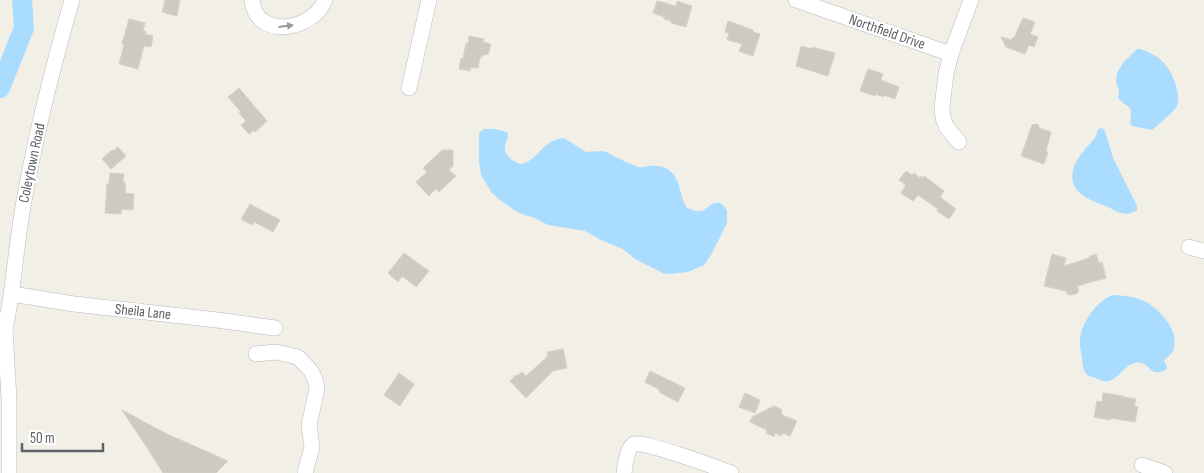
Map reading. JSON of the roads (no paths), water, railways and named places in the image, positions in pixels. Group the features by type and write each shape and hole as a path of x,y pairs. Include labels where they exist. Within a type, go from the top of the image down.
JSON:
{"street":[{"name":"Coleytown Road","path":"5,330 12,294 24,199 45,99 72,0"},
{"path":"252,0 254,9 262,21 276,27 286,27 313,17 325,0"},
{"path":"410,88 429,0"},
{"name":"Northfield Drive","path":"796,0 951,54"},
{"path":"959,142 947,128 942,108 946,74 951,54 971,0"},
{"name":"Sheila Lane","path":"12,294 74,304 275,328"},
{"path":"0,314 5,330 9,407 9,473"},
{"path":"256,354 276,352 298,357 311,371 315,379 317,389 309,426 312,447 305,473"},
{"path":"624,473 629,449 636,443 731,473"},
{"path":"1146,466 1165,473"}],"water":[{"path":"1137,49 1146,51 1162,61 1175,82 1178,94 1176,108 1153,130 1132,126 1130,123 1130,108 1118,98 1117,73 1123,63"},
{"path":"1100,128 1104,129 1114,160 1137,206 1137,210 1131,213 1118,212 1088,199 1081,194 1073,183 1072,176 1075,164 1095,138"},
{"path":"484,129 507,132 505,152 511,159 520,164 532,159 551,142 564,138 586,152 606,152 638,167 663,167 674,175 687,208 702,211 714,203 720,203 727,211 727,223 704,265 688,272 663,273 635,259 623,249 585,231 548,225 519,213 501,201 492,193 481,175 479,133"},
{"path":"1112,295 1128,296 1144,301 1156,309 1166,320 1174,334 1175,341 1173,352 1164,360 1167,367 1166,370 1155,372 1144,364 1137,363 1128,366 1115,378 1107,381 1087,375 1083,366 1080,346 1082,329 1094,309"}],"waterway":[{"path":"0,88 24,28 22,0"}]}
